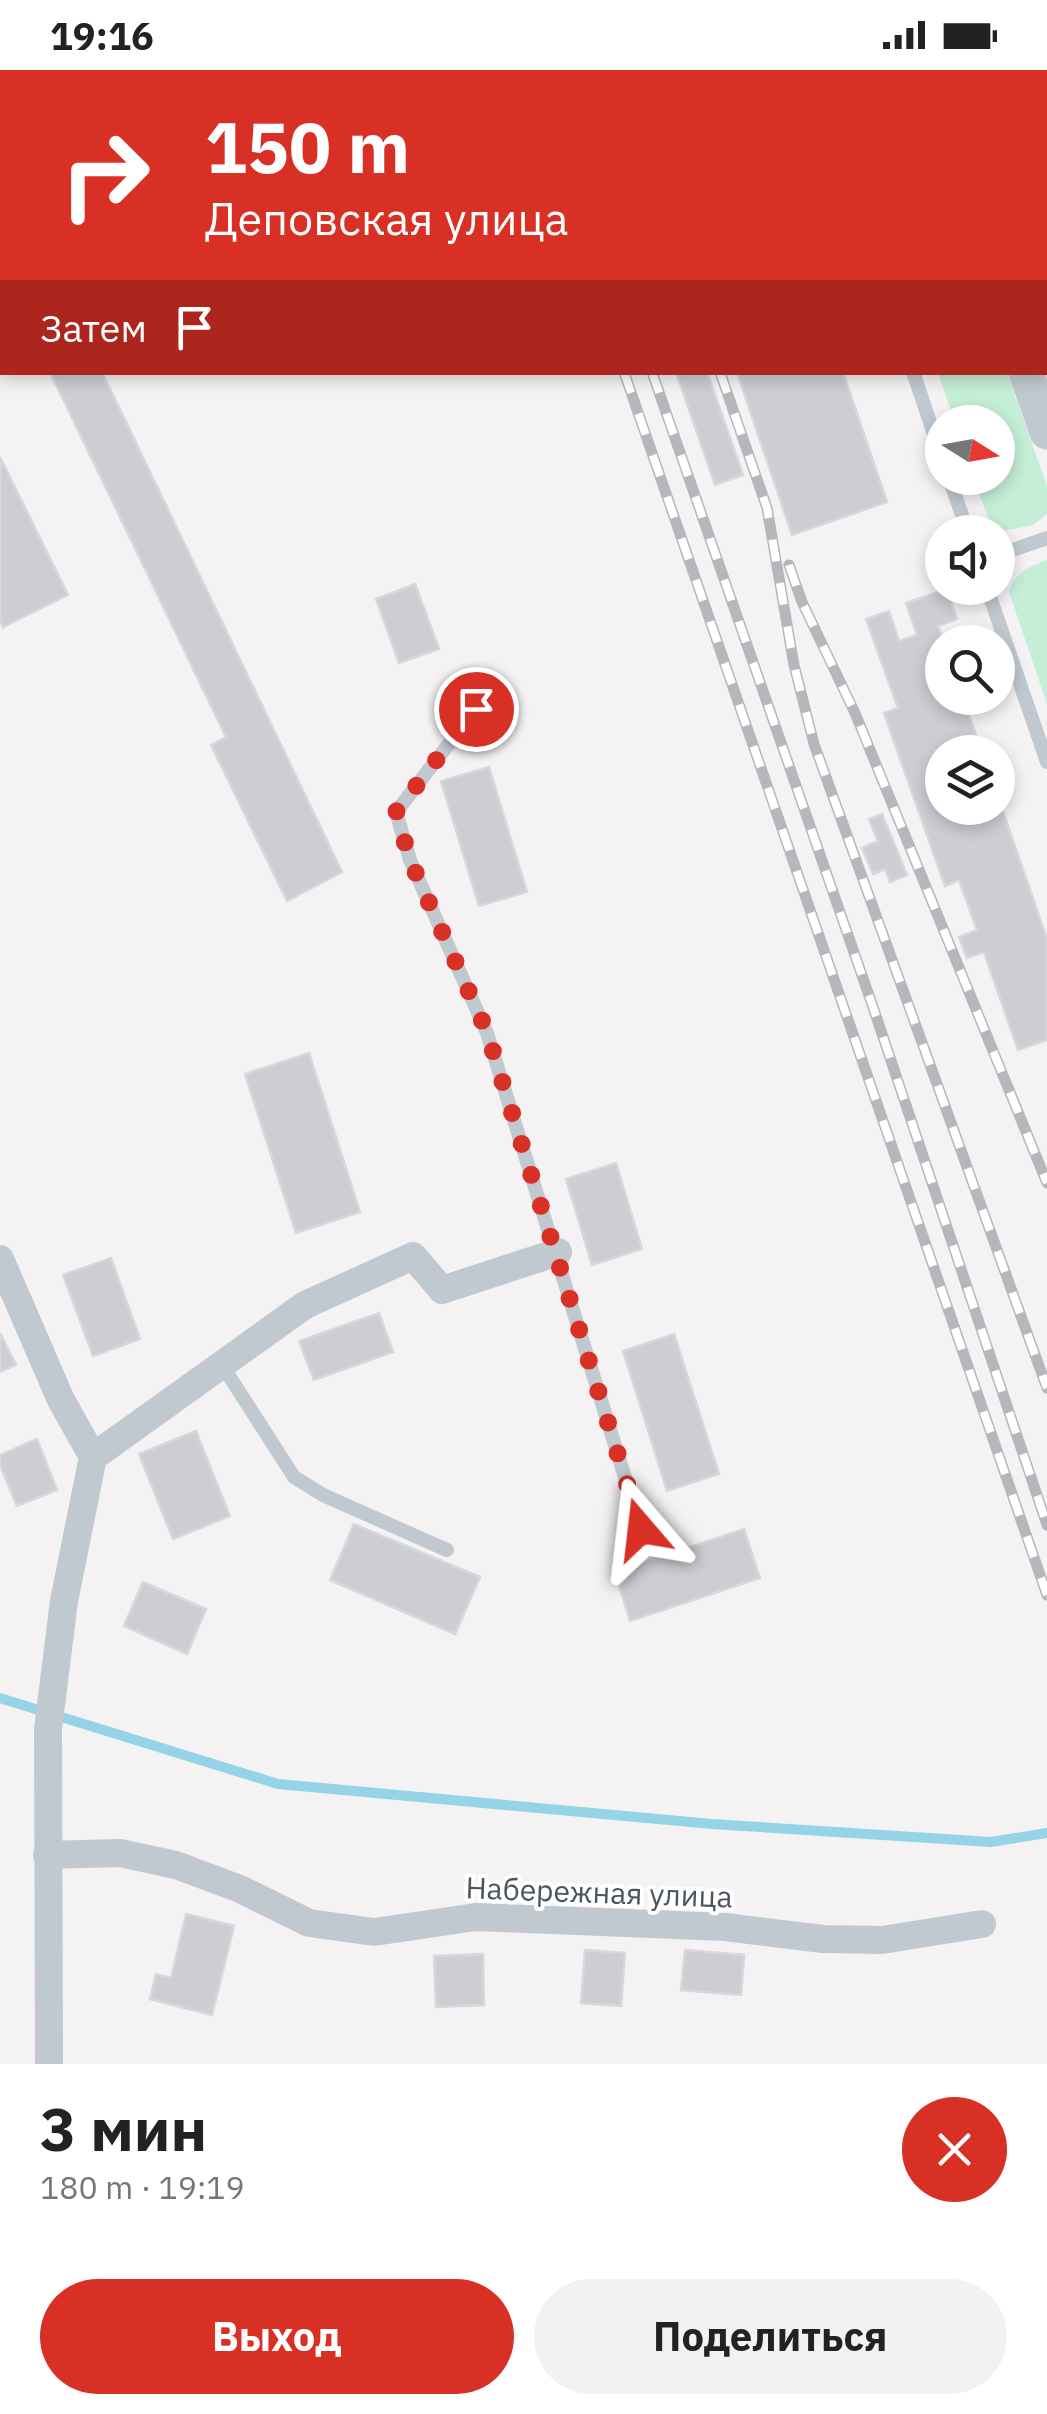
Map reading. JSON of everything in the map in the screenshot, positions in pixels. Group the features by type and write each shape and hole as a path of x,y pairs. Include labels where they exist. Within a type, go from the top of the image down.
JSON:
{"street":[{"path":"1027,375 1047,432"},
{"path":"93,1457 305,1305 413,1256 442,1290 558,1252"},
{"path":"0,1259 61,1400 93,1457 64,1601 48,1729 48,2064"},
{"name":"Набережная улица","path":"48,1855 120,1852 176,1865 240,1888 309,1923 374,1932 476,1917 882,1940 982,1924"}],"lane":[{"path":"914,375 925,408"},
{"path":"1015,549 1047,538"},
{"path":"993,605 1047,762"},
{"path":"476,709 396,812 410,860 487,1032 641,1529"},
{"path":"222,1364 294,1478 323,1496 447,1550"}],"green space":[{"path":"939,375 1008,375 1047,486 1047,514 1033,525 1015,529 1015,515 987,515 979,495 1015,495 1015,405 949,405"},
{"path":"1047,560 1047,704 1013,605 1015,581 1028,568"}],"building":[{"path":"51,375 103,375 342,872 287,901 211,745 226,737"},
{"path":"677,375 708,375 743,475 715,485"},
{"path":"738,375 844,375 887,502 792,535"},
{"path":"0,457 68,595 3,627 0,620"},
{"path":"415,584 439,649 399,663 376,599"},
{"path":"925,596 925,605 952,605 957,619 925,625 925,715 969,715 976,735 925,735 925,825 1008,825 1047,939 1047,1040 1018,1050 984,952 967,958 959,937 977,930 959,880 945,886 884,713 898,708 866,619 889,611 899,641 917,635 906,603"},
{"path":"489,767 527,892 479,906 441,781"},
{"path":"882,814 907,875 890,882 885,869 873,874 862,848 878,841 869,819"},
{"path":"309,1053 360,1212 296,1233 245,1074"},
{"path":"616,1163 642,1249 592,1265 566,1179"},
{"path":"111,1258 140,1339 93,1356 63,1275"},
{"path":"379,1313 393,1352 314,1380 299,1341"},
{"path":"0,1333 16,1365 0,1372"},
{"path":"674,1334 719,1474 667,1491 623,1351"},
{"path":"196,1431 230,1516 173,1539 139,1454"},
{"path":"37,1439 57,1490 17,1506 0,1465 0,1455"},
{"path":"354,1524 480,1577 455,1634 330,1580"},
{"path":"744,1529 760,1578 630,1621 615,1572"},
{"path":"143,1582 206,1609 187,1654 124,1626"},
{"path":"186,1914 234,1926 212,2015 150,1999 156,1974 171,1978"},
{"path":"585,1950 625,1953 621,2006 581,2003"},
{"path":"685,1950 744,1955 741,1995 681,1990"},
{"path":"483,1954 484,2005 436,2007 434,1956"}],"waterway":[{"path":"0,1698 278,1784 712,1824 991,1842 1047,1833"}],"railway":[{"path":"625,375 1047,1595"},
{"path":"653,375 873,1007 1047,1525"},
{"path":"721,375 767,508 794,665 814,744 1047,1388"},
{"path":"789,565 802,602 855,713 1047,1183"}],"route":[{"path":"476,709 396,812 410,860 487,1032 641,1529"}]}
